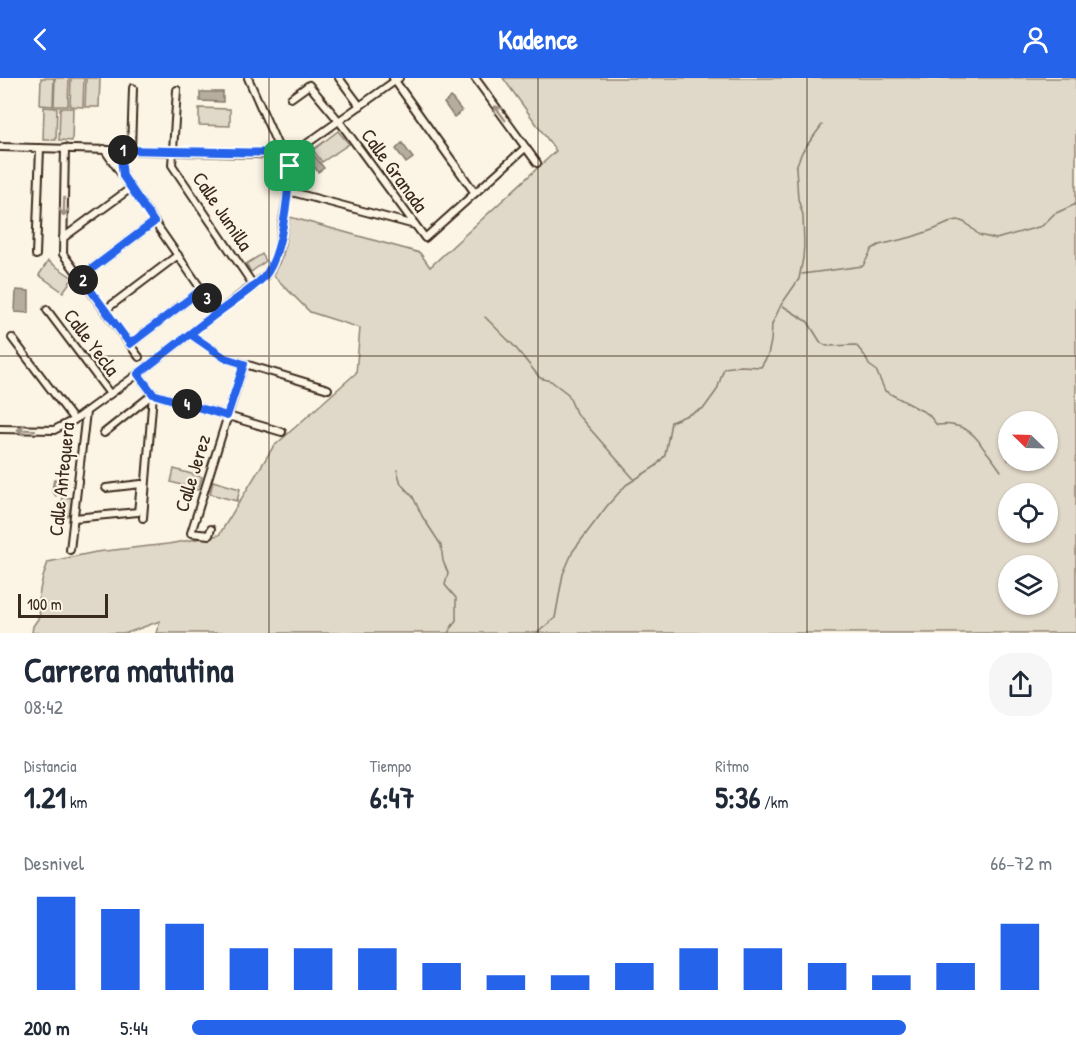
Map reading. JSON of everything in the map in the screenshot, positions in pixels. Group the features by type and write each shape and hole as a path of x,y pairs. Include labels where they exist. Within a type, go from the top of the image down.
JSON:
{"street":[{"path":"248,78 281,153"},
{"path":"339,78 360,106"},
{"path":"475,78 537,163"},
{"path":"0,147 291,154 395,79 475,193 525,148"},
{"name":"Calle Granada","path":"291,98 309,84 425,238 475,193"},
{"path":"131,150 132,88"},
{"path":"173,152 177,90"},
{"path":"36,255 40,148"},
{"path":"65,148 63,255 139,357"},
{"path":"104,149 218,312"},
{"path":"120,150 123,176"},
{"name":"Calle Jumilla","path":"173,152 172,165 254,286"},
{"path":"0,429 54,430 74,420 265,276 278,250 288,191 291,154"},
{"path":"63,238 131,188"},
{"path":"288,191 415,225"},
{"path":"81,277 154,222"},
{"path":"105,310 177,255"},
{"path":"130,344 201,290"},
{"name":"Calle Yecla","path":"47,310 110,394"},
{"path":"190,334 225,358 328,389"},
{"path":"12,338 74,420"},
{"name":"Calle Jerez","path":"211,529 209,535 190,534 244,364"},
{"path":"138,374 153,394 282,432"},
{"path":"104,434 153,394"},
{"path":"143,518 153,394"},
{"name":"Calle Antequera","path":"70,550 86,412"},
{"path":"74,519 138,512 141,484 106,488"}],"shaded area":[{"path":"41,78 54,78 53,106 40,105"},
{"path":"55,78 69,78 68,106 54,106"},
{"path":"71,78 84,78 83,107 70,106"},
{"path":"86,78 100,78 99,107 85,107"},
{"path":"503,78 1076,78 1076,633 156,633 160,621 127,633 32,633 33,626 40,616 39,595 48,562 96,552 168,544 219,535 273,447 356,373 360,328 310,312 273,275 283,255 290,217 420,253 430,267 556,151"},
{"path":"200,92 223,92 223,102 200,101"},
{"path":"451,97 462,111 454,117 444,103"},
{"path":"44,107 57,108 56,140 43,140"},
{"path":"60,108 73,108 72,141 59,140"},
{"path":"199,108 230,109 230,126 199,125"},
{"path":"338,131 349,144 322,162 313,150"},
{"path":"402,143 413,158 406,163 396,149"},
{"path":"314,155 324,168 318,172 313,165 309,167 305,162"},
{"path":"262,254 266,261 251,272 246,264"},
{"path":"48,261 73,278 63,292 39,275"},
{"path":"16,290 29,291 29,313 15,312"},
{"path":"174,469 202,477 198,490 171,482"},
{"path":"54,479 68,482 66,489 60,486 56,496 52,491"},
{"path":"213,481 240,489 237,501 210,494"},
{"path":"62,497 72,498 69,516 60,515"}],"waterway":[{"path":"537,633 555,618 563,574 573,551 626,485 656,466 665,455 671,422 704,408 717,390 724,368 761,367 768,355 772,324 781,305 799,279 803,258 803,215 798,199 796,167 802,152 822,125"},
{"path":"802,274 863,266 872,249 879,245 912,237 958,220 966,223 979,235 996,239 1042,226 1054,214 1076,204"},
{"path":"783,306 808,322 821,343 827,346 856,345 869,365 876,370 885,391 928,414 937,425 954,425 969,431 998,467"},
{"path":"485,317 515,347 540,378 551,381 568,394 576,413 634,479"},
{"path":"397,470 401,484 413,497 441,545 443,561 448,573 445,585 456,598 456,620 448,633"}],"route":[{"path":"120,150 281,153 291,154 290,166 288,191 274,262 265,276 254,286 190,334 225,358 244,364 227,416 153,394 138,374 218,312 201,290 130,344 81,277 154,222 123,176 120,150"}]}
